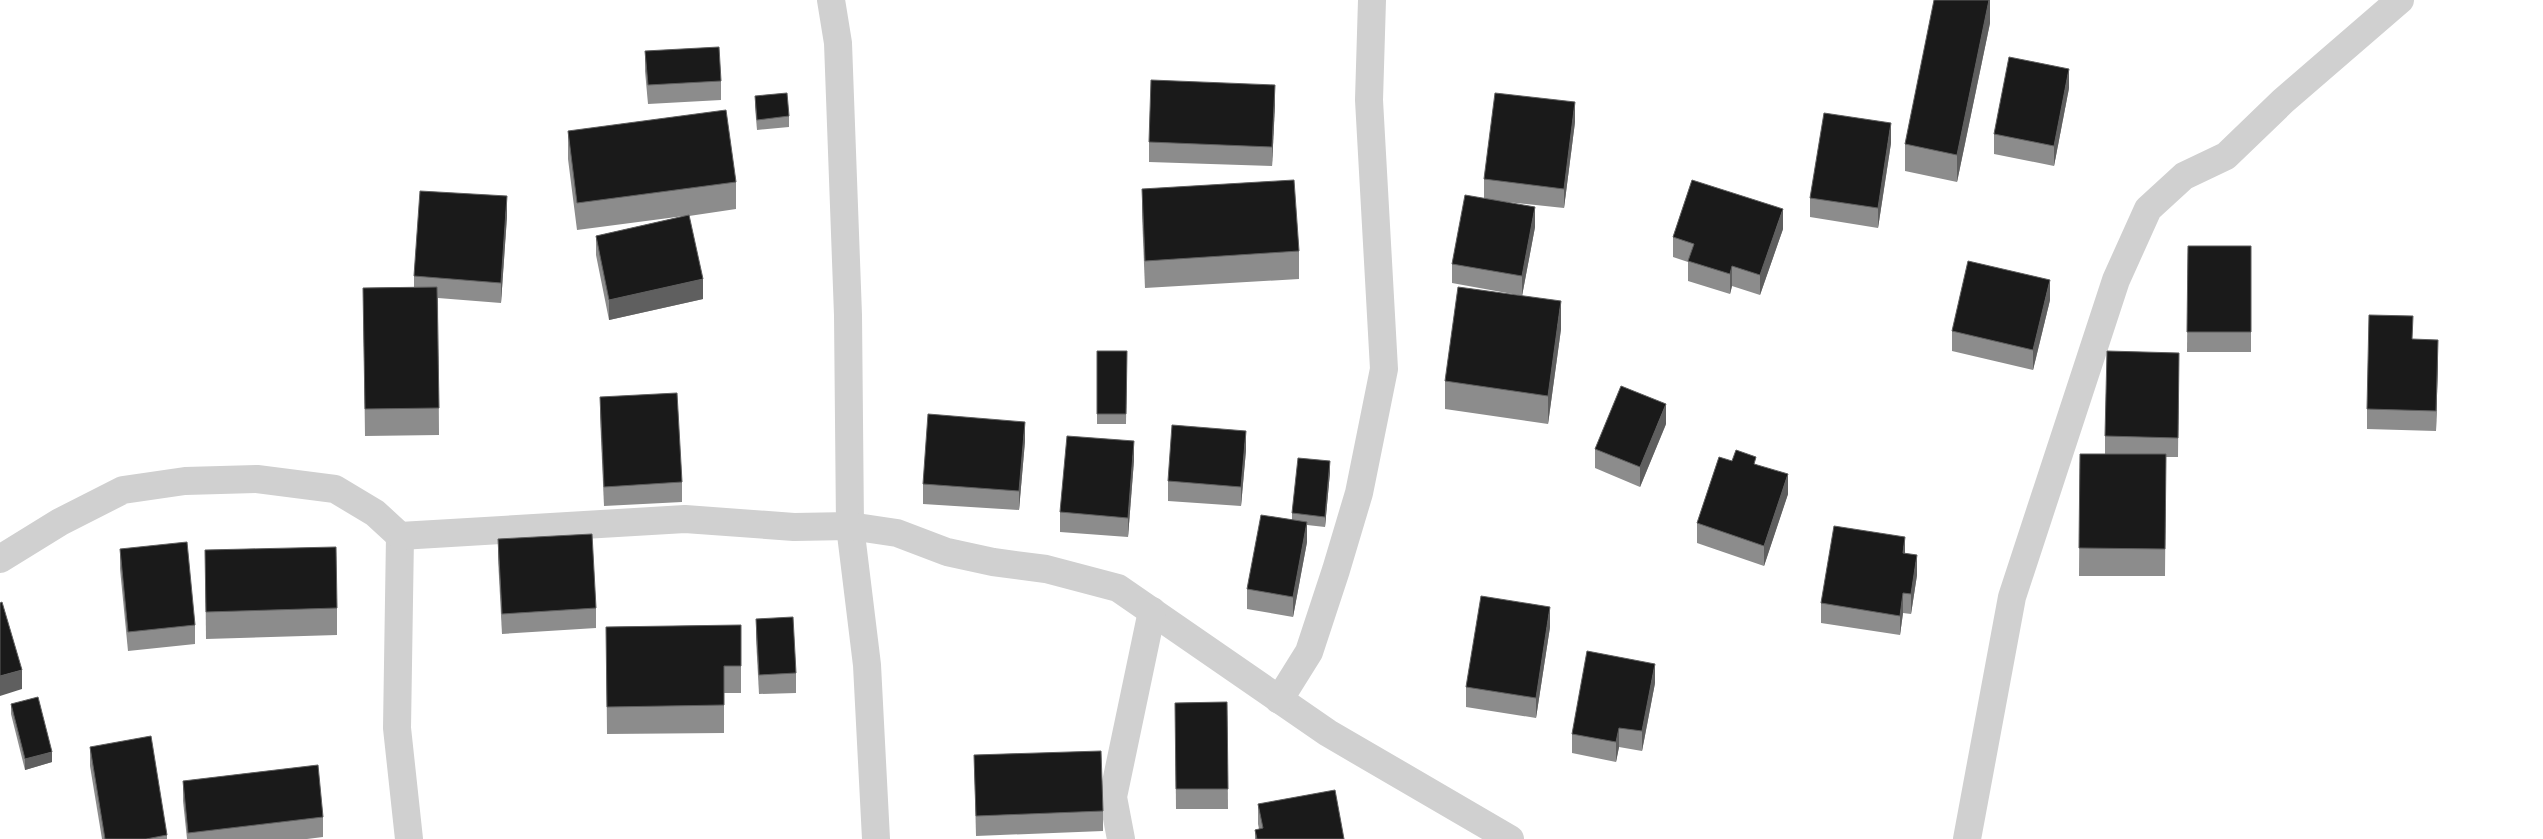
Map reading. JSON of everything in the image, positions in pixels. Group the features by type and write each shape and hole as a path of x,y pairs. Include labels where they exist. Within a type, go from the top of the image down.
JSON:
{"street":[{"path":"831,0 838,53 848,316 850,526 867,665 876,839"},
{"path":"1278,700 1309,652 1336,570 1359,494 1384,369 1369,100 1372,0"},
{"path":"1967,839 2012,597 2116,280 2148,209 2184,176 2226,156 2283,101 2400,0"},
{"path":"0,560 60,522 123,490 185,480 257,479 335,489 375,512 400,536 397,728 409,839"},
{"path":"400,536 685,519 794,527 850,526 897,533 947,552 993,562 1046,569 1118,588 1328,733 1510,839"},
{"path":"1121,839 1113,797 1152,611"}],"building":[{"path":"1934,0 1989,0 1957,155 1905,144"},
{"path":"719,47 721,81 648,85 645,51"},
{"path":"2009,57 2069,69 2054,146 1994,134"},
{"path":"1151,80 1275,85 1272,147 1149,142"},
{"path":"787,93 789,116 757,120 755,96"},
{"path":"1495,93 1575,102 1564,189 1484,179"},
{"path":"726,110 736,182 577,203 568,131"},
{"path":"1824,113 1891,123 1878,208 1810,198"},
{"path":"1294,180 1299,251 1145,261 1142,189"},
{"path":"1692,180 1783,209 1760,275 1732,266 1730,274 1688,261 1694,244 1673,237"},
{"path":"420,191 507,196 501,283 414,276"},
{"path":"1465,195 1535,207 1522,276 1452,264"},
{"path":"689,215 703,279 609,300 596,236"},
{"path":"2188,246 2251,246 2251,332 2187,332"},
{"path":"1968,261 2050,280 2033,350 1952,331"},
{"path":"437,287 439,408 365,409 363,288"},
{"path":"1458,287 1561,301 1548,396 1445,381"},
{"path":"2369,315 2413,316 2412,339 2438,340 2436,411 2367,409"},
{"path":"1097,351 1127,351 1126,414 1097,414"},
{"path":"2107,351 2179,353 2178,438 2105,436"},
{"path":"1621,386 1666,404 1640,467 1595,449"},
{"path":"677,393 682,482 604,487 600,397"},
{"path":"928,414 1025,422 1019,491 923,484"},
{"path":"1172,425 1246,431 1241,487 1168,481"},
{"path":"1067,436 1134,441 1128,518 1060,512"},
{"path":"1736,450 1756,457 1754,464 1788,474 1764,546 1697,523 1719,457 1732,461"},
{"path":"2080,454 2166,454 2165,549 2079,548"},
{"path":"1298,458 1330,461 1325,517 1292,513"},
{"path":"1261,515 1307,522 1293,597 1247,589"},
{"path":"1834,526 1905,537 1903,553 1917,555 1911,594 1903,593 1900,616 1821,603"},
{"path":"592,534 596,608 502,614 498,539"},
{"path":"187,542 195,625 128,632 120,549"},
{"path":"336,547 337,608 206,612 205,550"},
{"path":"1481,596 1550,607 1536,698 1466,687"},
{"path":"2,602 22,670 0,676 0,603"},
{"path":"793,617 796,673 759,675 756,619"},
{"path":"741,625 741,666 724,666 724,705 607,707 606,627"},
{"path":"1587,651 1655,664 1642,731 1619,728 1616,742 1572,734"},
{"path":"38,697 52,752 25,759 11,704"},
{"path":"1227,702 1228,789 1176,789 1175,703"},
{"path":"151,736 167,835 146,839 105,839 90,747"},
{"path":"1101,751 1103,811 976,816 974,755"},
{"path":"318,765 323,817 188,833 183,781"},
{"path":"1335,790 1344,839 1257,839 1255,830 1263,828 1258,804"}]}
